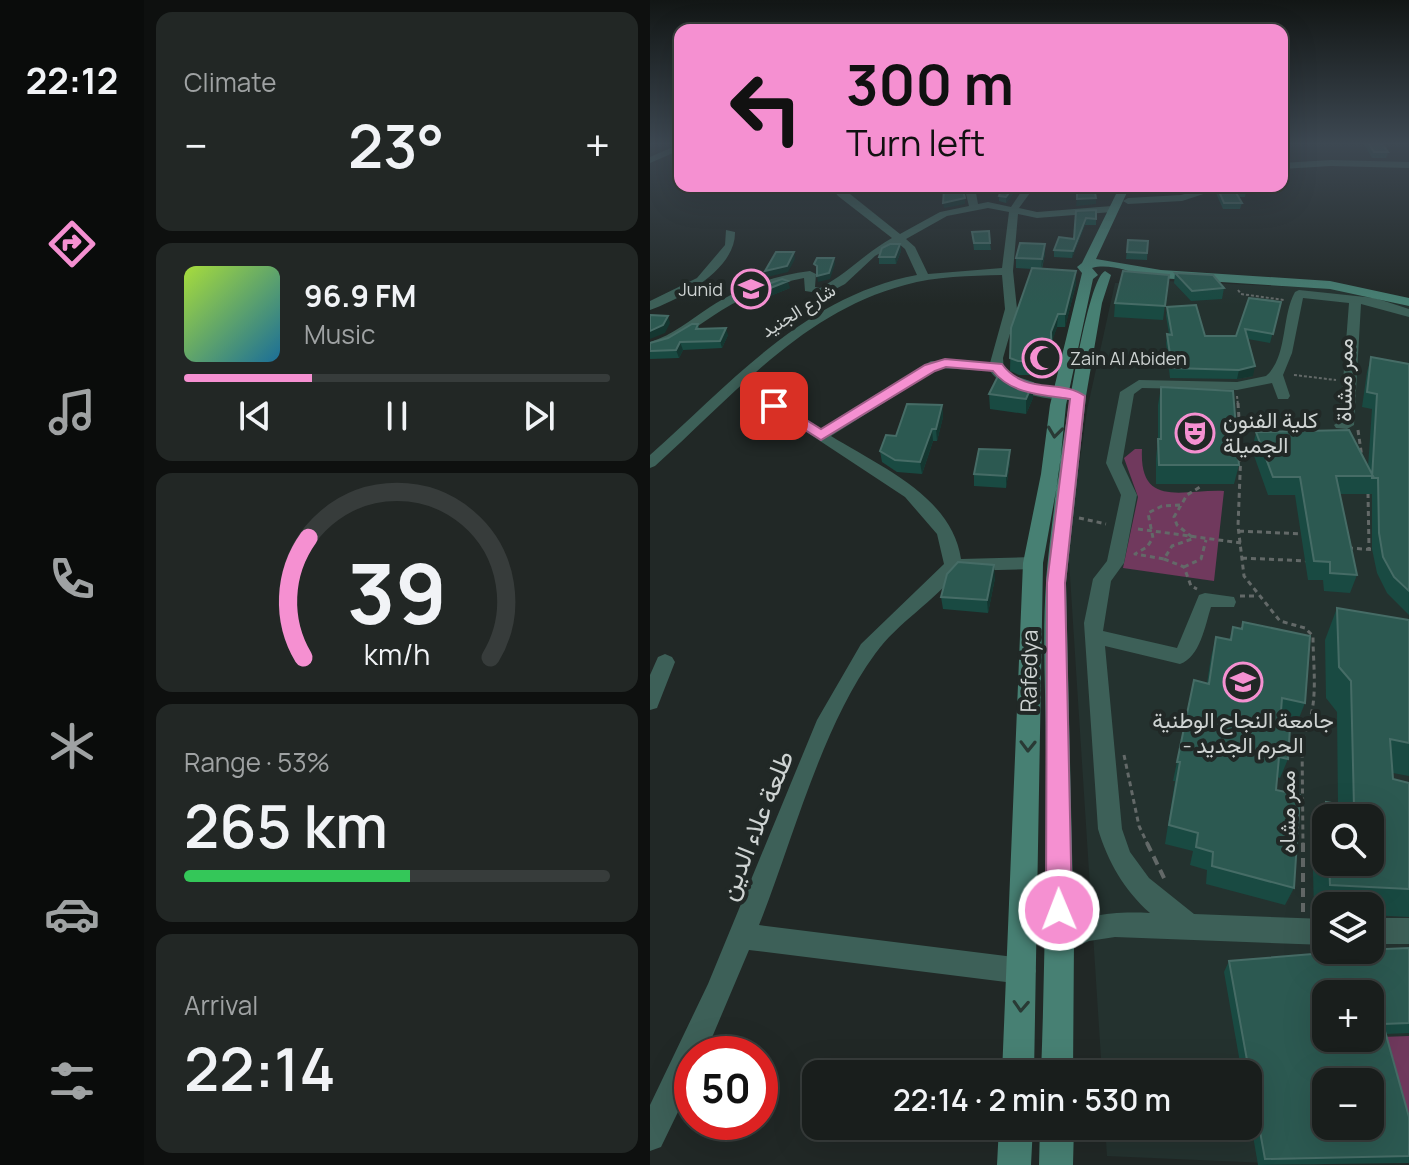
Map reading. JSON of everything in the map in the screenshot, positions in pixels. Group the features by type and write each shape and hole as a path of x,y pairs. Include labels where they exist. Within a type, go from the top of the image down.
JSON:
{"main road":[{"path":"1101,269 1112,209 1119,196"},
{"path":"1101,269 1107,244 1130,196"},
{"path":"1101,269 1342,287 1409,302"},
{"name":"Rafedya","path":"1019,1060 1033,563 1069,396 1095,303 1101,269"},
{"name":"Rafedya","path":"1057,1060 1060,940 1055,626 1069,396"},
{"path":"1014,1165 1015,1140"},
{"path":"1056,1165 1057,1140"}],"street":[{"path":"844,196 910,247 924,278"},
{"path":"972,196 974,206"},
{"path":"1023,196 1014,209 1007,271 1011,309 996,358 997,367 1007,380 1069,396"},
{"path":"1128,201 1188,196"},
{"name":"شارع الجنيد","path":"650,346 668,340 727,302 797,275 810,274 809,289 822,292 841,282 871,254 936,217 974,206 999,205 1042,215 1112,209"},
{"path":"650,306 701,280 730,245 730,232"},
{"name":"شارع الجنيد","path":"650,463 766,354 819,316 880,288 924,278 1007,271"},
{"path":"1283,396 1297,294 1355,299 1409,313"},
{"path":"1341,425 1347,425 1355,299"},
{"path":"821,436 936,364 997,367"},
{"path":"1191,927 1166,911 1141,888 1112,838 1094,636 1098,591 1106,571 1115,563 1129,495 1114,463 1129,389 1143,384 1252,386 1286,375"},
{"path":"774,406 911,493 931,511 947,535 953,565 1033,563"},
{"name":"طلعة علاء الدين","path":"650,1136 675,1089 826,724 868,649 895,619 937,588 953,565"},
{"path":"1094,636 1180,656 1184,654 1205,600 1227,602"},
{"path":"650,702 665,662"},
{"path":"1060,940 1089,928 1115,924 1312,933"},
{"path":"1384,931 1409,931"},
{"path":"740,936 1023,971"}],"path":[{"path":"1237,290 1241,294 1284,301"},
{"path":"1286,375 1349,381"},
{"name":"ممر مشاه","path":"1237,395 1241,450 1239,531 1244,576 1280,621 1305,628 1313,636 1311,727 1302,739 1312,892"},
{"name":"ممر مشاة","path":"1357,425 1364,466"},
{"path":"1366,486 1369,549"},
{"path":"1195,538 1176,524 1174,517 1192,490 1200,487"},
{"path":"1180,505 1162,506 1148,513 1155,533 1147,548 1135,554 1164,559 1172,546 1195,538"},
{"path":"1063,516 1155,533 1241,543"},
{"path":"1239,531 1315,534"},
{"path":"1184,567 1201,559 1206,540"},
{"path":"1345,559 1342,547 1386,551"},
{"path":"1242,558 1318,561"},
{"path":"1123,752 1139,826 1167,883"}],"shaded area":[{"name":"جامعة النجاح الوطنية - الحرم الجديد","path":"1167,281 1338,289 1409,306 1409,1156 1314,1165 1107,1156 1106,1140 1262,1140 1262,1060 1101,1060 1068,545 1087,410 1115,283"},
{"path":"1135,449 1142,449 1143,468 1148,481 1156,488 1179,493 1224,491 1214,581 1123,568 1138,497 1124,458"},
{"path":"1409,1036 1409,1116 1403,1116 1384,1048 1384,1037"}],"building":[{"path":"944,196 965,196 965,198 943,203"},
{"path":"1077,196 1096,198 1077,199"},
{"path":"1221,196 1238,196 1242,203 1224,203"},
{"path":"1096,210 1096,219 1086,218 1073,251 1054,250 1059,237 1074,239 1076,211"},
{"path":"989,231 990,243 974,243 972,232"},
{"path":"1128,240 1148,241 1147,253 1127,252"},
{"path":"1020,243 1045,244 1042,259 1016,258"},
{"path":"900,244 895,257 879,257 882,248"},
{"path":"776,252 794,252 787,266 765,271"},
{"path":"817,258 834,258 829,273 817,276 817,266 814,264"},
{"path":"1032,268 1076,271 1065,314 1058,314 1051,332 1052,362 1010,358 1011,328"},
{"path":"1123,271 1169,275 1165,306 1115,303"},
{"path":"1175,273 1213,275 1224,288 1192,291"},
{"path":"782,279 788,281 753,295 746,292"},
{"path":"1249,298 1281,302 1273,334 1245,329 1255,366 1239,370 1172,368 1167,334 1172,335 1167,307 1196,305 1205,336 1236,336"},
{"path":"650,315 668,316 663,325 650,331"},
{"path":"692,324 698,324 696,329 726,328 720,341 680,342 676,350 650,351 650,343 668,338"},
{"path":"1371,357 1409,364 1409,591 1394,577 1383,557 1379,533 1378,478 1372,478 1377,394 1367,392"},
{"path":"998,376 1033,383 1026,399 989,394"},
{"name":"كلية الفنون الجميلة","path":"1161,387 1233,391 1239,465 1159,465"},
{"path":"907,404 942,405 936,429 932,429 920,462 895,460 880,451 886,435 896,436"},
{"path":"1349,430 1373,476 1336,476 1357,575 1330,573 1330,562 1314,561 1300,477 1273,477 1256,432"},
{"path":"979,449 1010,450 1006,476 974,474"},
{"path":"958,562 994,565 987,600 941,597 947,574"},
{"path":"1337,608 1409,620 1409,743 1390,739 1393,779 1409,783 1409,889 1330,885 1330,876 1384,876 1384,804 1354,804 1351,681 1339,667"},
{"path":"1243,622 1310,636 1305,703 1282,698 1280,724 1290,727 1288,759 1279,757 1276,790 1300,795 1294,888 1212,866 1213,852 1196,847 1198,833 1169,825 1180,762 1177,762 1194,680 1209,684 1216,637 1231,640 1233,627 1242,629"},
{"path":"1409,948 1409,1023 1384,1024 1384,980 1312,980 1312,1052 1384,1052 1384,1028 1409,1117 1409,1156 1265,1159 1262,1140 1262,1060 1247,1060 1229,961 1312,954 1312,964 1384,964 1384,949"}],"place":[{"name":"Junid","path":"751,289"},
{"name":"Zain Al Abiden","path":"1042,358"},
{"name":"كلية الفنون الجميلة","path":"1195,433"},
{"name":"جامعة النجاح الوطنية - الحرم الجديد","path":"1243,682"}],"route":[{"path":"774,406 821,436 936,364 945,363 997,367 997,372 1007,380 1027,388 1078,396 1056,583 1059,910"}]}
